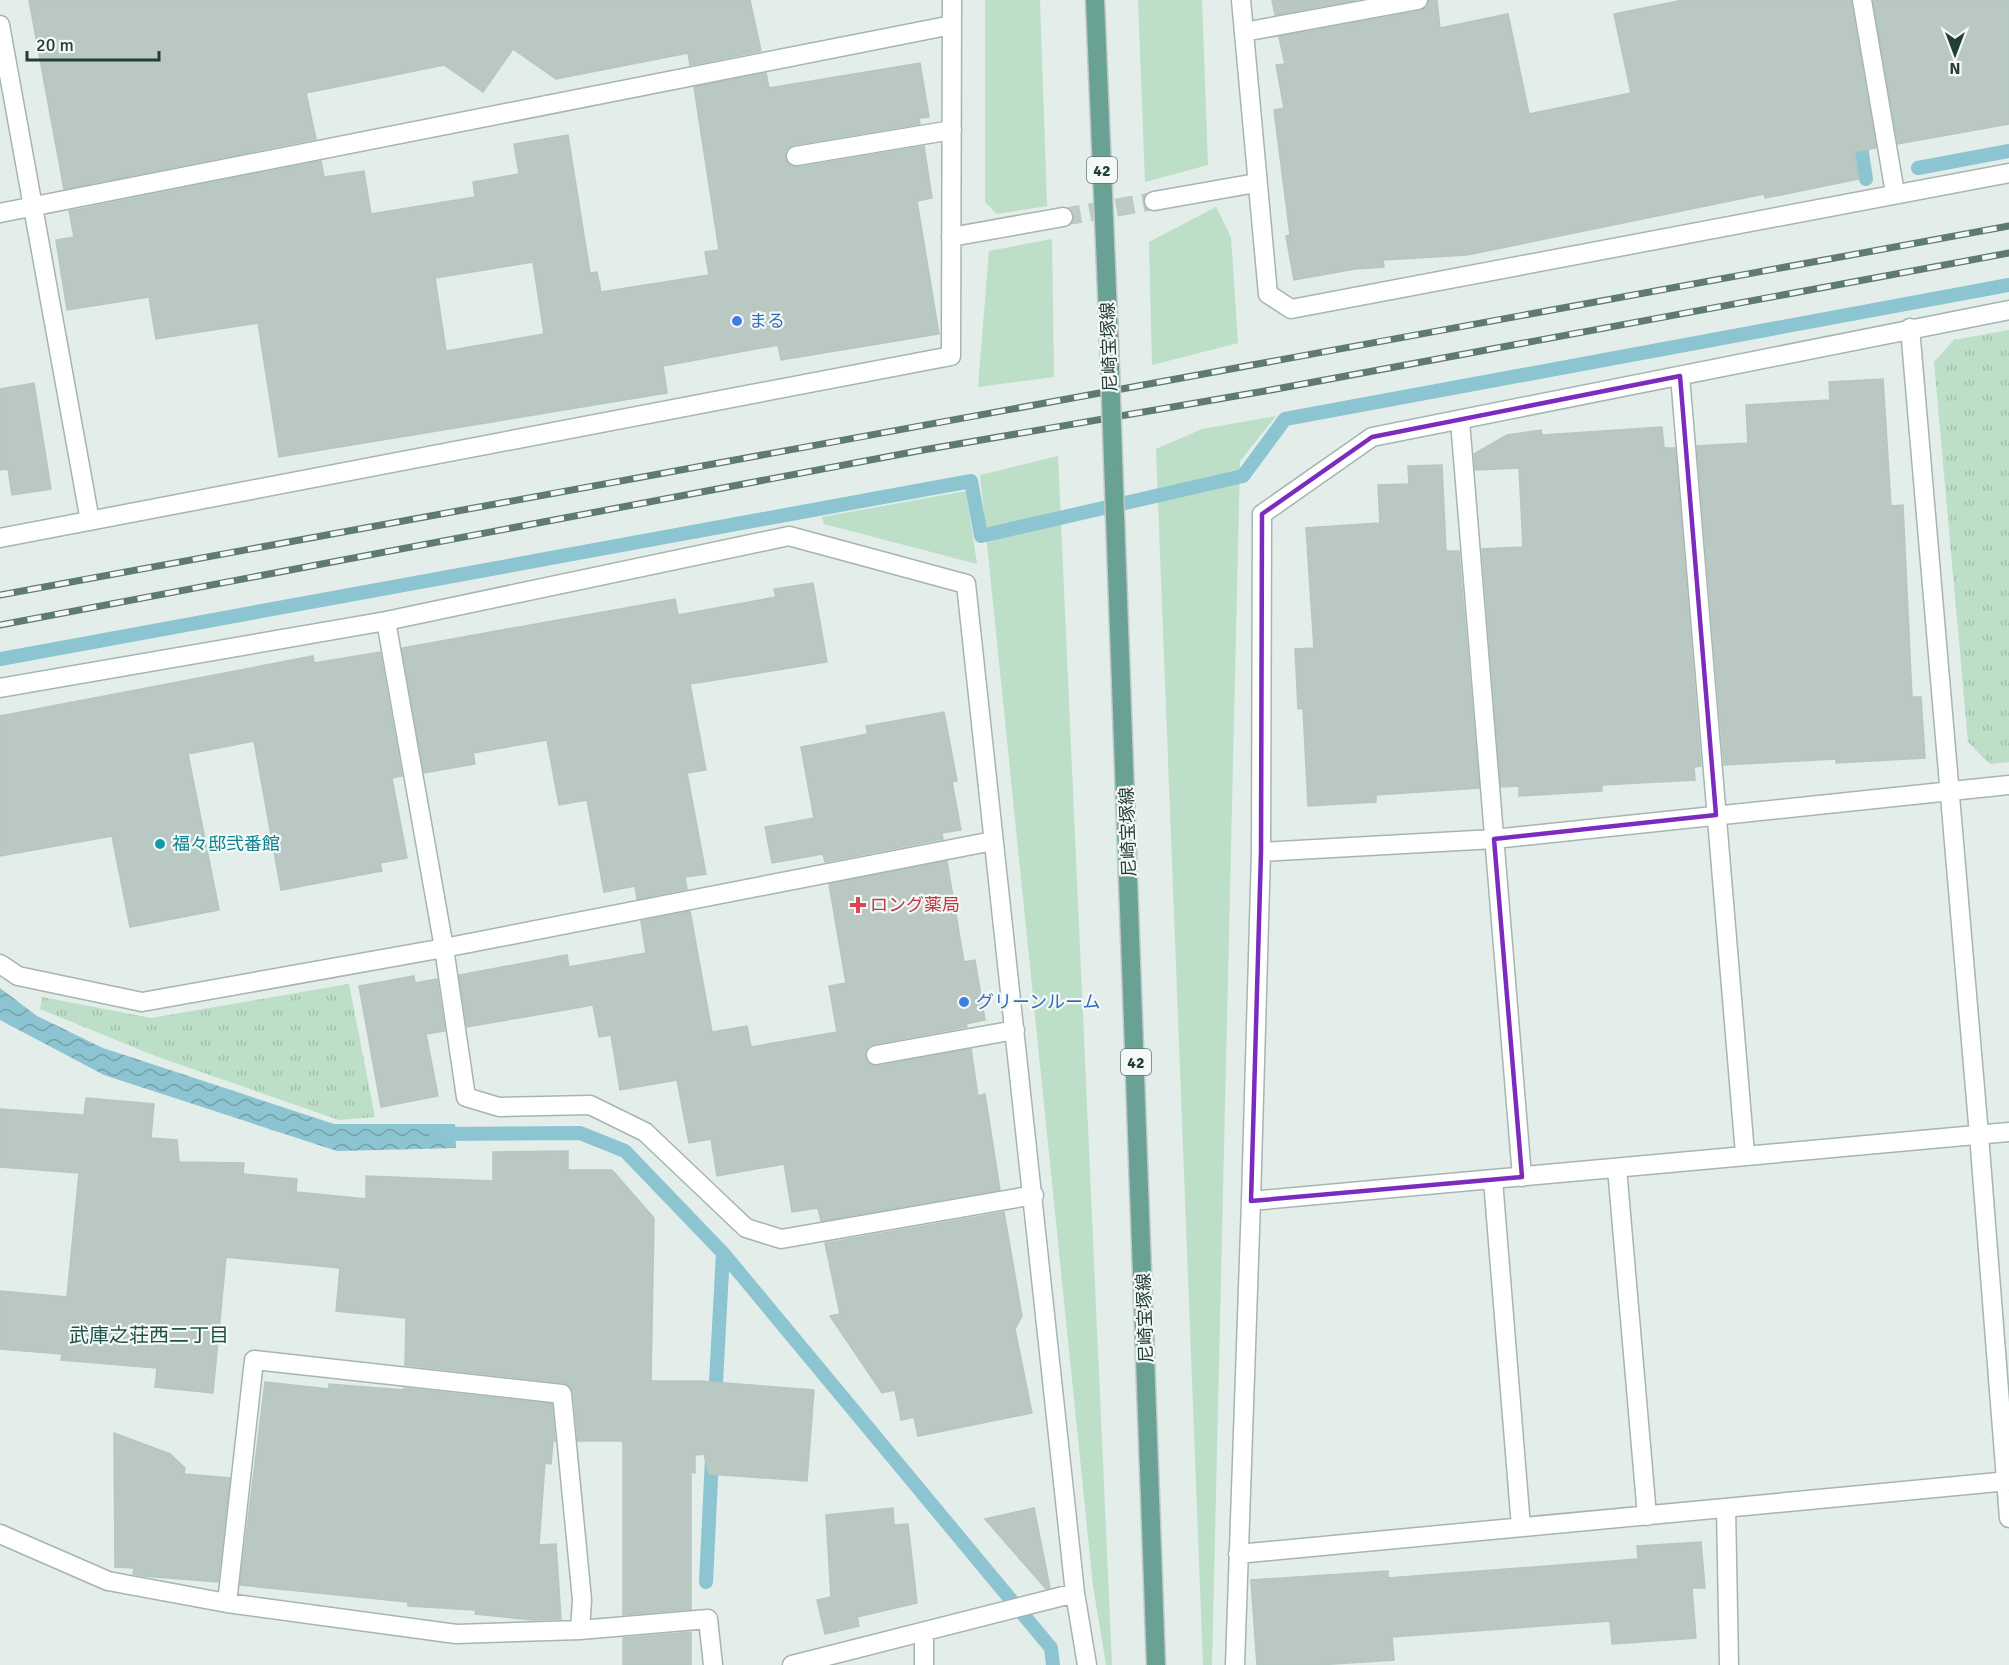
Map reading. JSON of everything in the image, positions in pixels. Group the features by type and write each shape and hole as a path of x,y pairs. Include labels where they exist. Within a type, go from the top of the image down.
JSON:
{"main road":[{"name":"尼崎宝塚線","path":"1095,0 1156,1665"}],"street":[{"path":"0,538 951,356 952,0"},
{"path":"1241,0 1268,294 1291,309 2009,173"},
{"path":"1244,32 1418,0"},
{"path":"1862,0 1894,193"},
{"path":"0,25 35,207 90,521"},
{"path":"0,213 952,25"},
{"path":"796,156 952,130"},
{"path":"1154,201 1256,183"},
{"path":"951,237 1063,217"},
{"path":"1235,1665 1260,852 1262,514 1372,437 2009,310"},
{"path":"1910,328 1979,1135 2009,1518"},
{"path":"1680,376 1744,1154"},
{"path":"1460,421 1522,1177"},
{"path":"0,688 386,621 789,536 966,584 1034,1195 1075,1593 1088,1665"},
{"path":"386,621 444,948 466,1097 499,1107 590,1105 645,1132 746,1228 781,1239 1034,1195"},
{"path":"1260,852 1494,839 2009,785"},
{"path":"0,964 18,976 142,1002 444,948 993,841"},
{"path":"876,1055 1015,1030"},
{"path":"1251,1201 1493,1180 1744,1154 2009,1132"},
{"path":"1617,1168 1647,1516"},
{"path":"1493,1180 1521,1527"},
{"path":"227,1603 254,1360 562,1394 582,1600 580,1630"},
{"path":"1238,1554 2007,1481"},
{"path":"1726,1508 1729,1665"},
{"path":"0,1534 108,1581 227,1603 456,1634 580,1630 708,1619 713,1665"},
{"path":"792,1665 1075,1593"},
{"path":"924,1632 924,1665"}],"highlighted area":[{"path":"1680,376 1716,815 1494,839 1522,1177 1251,1201 1261,852 1262,514 1372,437"}],"green space":[{"path":"985,0 1040,0 1047,206 997,214 985,202"},
{"path":"1138,0 1202,0 1208,165 1145,182"},
{"path":"1216,207 1231,237 1238,343 1152,365 1149,242"},
{"path":"1052,239 1054,377 978,387 989,251"},
{"path":"2009,330 2009,762 1990,764 1968,742 1934,362 1954,340"},
{"path":"1276,416 1240,461 1212,1665 1203,1665 1156,449 1202,429"},
{"path":"1058,456 1112,1665 1106,1665 1093,1586 980,475"},
{"path":"966,491 977,564 824,524 822,517"},
{"path":"349,984 375,1117 339,1120 158,1057 40,1009 42,997 151,1018"}],"water":[{"path":"0,988 37,1016 103,1048 334,1124 455,1124 456,1148 337,1151 104,1075 0,1020"}],"building":[{"path":"29,0 750,0 761,51 690,65 688,53 556,79 513,49 483,92 444,65 306,93 316,139 64,189"},
{"path":"1272,0 1356,0 1275,15"},
{"path":"1429,0 1437,0 1440,28 1508,14 1529,114 1631,93 1614,14 1683,0 1851,0 1876,148 1854,152 1859,179 1765,198 1764,194 1467,255 1383,260 1384,267 1355,269 1294,280 1286,236 1290,235 1274,110 1284,108 1276,65 1285,64 1279,37 1420,11 1426,8"},
{"path":"1873,0 2009,0 2009,124 1898,144"},
{"path":"920,63 929,117 919,118 920,124 794,145 788,148 785,157 788,164 798,167 924,146 932,198 917,201 939,334 781,360 778,345 663,366 667,393 279,457 258,323 156,339 149,297 67,310 56,240 74,237 69,211 321,161 324,177 364,171 371,214 475,197 473,182 519,174 514,144 568,135 590,273 597,272 601,292 709,275 705,252 719,250 694,87 766,73 769,88","holes":["533,262 544,334 446,351 435,278"]},
{"path":"1883,379 1891,506 1903,505 1912,697 1921,697 1925,758 1836,763 1836,759 1724,765 1697,446 1748,443 1746,405 1830,400 1829,382"},
{"path":"34,383 51,489 12,495 8,469 0,470 0,389"},
{"path":"1662,427 1664,448 1675,448 1701,766 1694,767 1695,780 1602,785 1602,791 1519,796 1519,786 1501,787 1482,549 1523,547 1519,468 1475,470 1474,454 1507,435 1541,430 1542,435"},
{"path":"1442,465 1446,551 1459,551 1479,788 1376,795 1376,802 1308,806 1303,708 1298,709 1295,649 1314,648 1306,528 1380,523 1378,485 1409,484 1408,466"},
{"path":"813,583 827,662 690,684 706,770 687,773 706,874 685,877 687,889 637,899 635,886 604,892 587,800 559,805 547,740 473,753 475,764 424,773 402,648 675,599 678,615 776,597 774,589"},
{"path":"380,652 402,776 392,778 407,858 380,863 382,871 281,890 254,741 188,754 219,910 130,927 112,836 0,856 0,716 313,656 314,663"},
{"path":"944,712 957,781 952,782 961,830 942,833 943,839 825,862 823,854 772,863 765,827 814,818 801,747 868,734 866,726"},
{"path":"947,861 964,962 975,960 985,1020 966,1024 967,1027 874,1044 868,1047 865,1056 868,1063 878,1066 971,1049 978,1096 985,1094 1000,1190 821,1221 818,1208 792,1212 784,1164 717,1176 711,1139 689,1143 677,1080 620,1090 611,1035 599,1037 593,1005 467,1027 459,975 567,955 569,967 646,953 641,921 690,911 712,1032 747,1026 751,1047 837,1032 829,986 846,983 829,884"},
{"path":"414,976 415,983 437,979 445,1031 426,1034 438,1096 381,1107 359,986"},
{"path":"86,1098 154,1104 151,1138 177,1140 179,1162 244,1163 243,1174 297,1179 296,1192 366,1199 366,1176 493,1181 493,1152 568,1151 568,1170 612,1170 654,1218 651,1381 699,1381 814,1390 807,1481 709,1474 704,1454 695,1455 695,1473 691,1472 691,1609 623,1615 623,1441 578,1441 573,1392 564,1383 405,1365 406,1318 336,1311 340,1268 226,1257 213,1393 155,1387 157,1368 61,1360 62,1354 0,1349 0,1291 67,1297 79,1173 0,1167 0,1109 84,1115"},
{"path":"1004,1212 1022,1316 1015,1329 1032,1413 918,1436 914,1417 901,1420 895,1390 882,1393 830,1316 840,1314 825,1243"},
{"path":"265,1382 329,1389 329,1384 404,1390 404,1388 552,1404 555,1441 553,1441 551,1464 545,1463 539,1545 556,1544 561,1619 533,1620 475,1614 476,1610 408,1606 408,1602 240,1585"},
{"path":"114,1433 170,1454 185,1468 184,1474 230,1478 218,1582 143,1576 133,1574 134,1568 115,1567"},
{"path":"893,1508 894,1525 908,1524 917,1603 857,1617 859,1626 825,1634 817,1600 831,1597 826,1515"},
{"path":"1034,1508 1050,1588 1046,1589 985,1519"},
{"path":"1701,1542 1705,1588 1692,1588 1696,1638 1612,1644 1610,1621 1392,1637 1394,1660 1318,1665 1257,1665 1251,1580 1388,1571 1388,1578 1638,1559 1637,1546"},
{"path":"691,1632 691,1665 623,1665 623,1638"}],"waterway":[{"path":"1859,133 1866,179"},
{"path":"1918,168 2009,151"},
{"path":"0,659 971,481 981,536 1243,476 1285,419 2009,285"},
{"path":"436,1134 580,1133 625,1151 723,1253 1051,1648 1053,1665"},
{"path":"715,1400 723,1253"},
{"path":"706,1582 712,1458"}],"tunnel":[{"path":"1063,217 1154,201"}],"railway":[{"path":"0,595 2009,226"},
{"path":"0,625 923,450 1265,391 2009,253"}],"place":[{"name":"まる","path":"737,321"},
{"name":"福々邸弐番館","path":"160,844"},
{"name":"ロング薬局","path":"858,905"},
{"name":"グリーンルーム","path":"964,1002"}],"district":[{"name":"武庫之荘西二丁目","path":"149,1335"}]}
